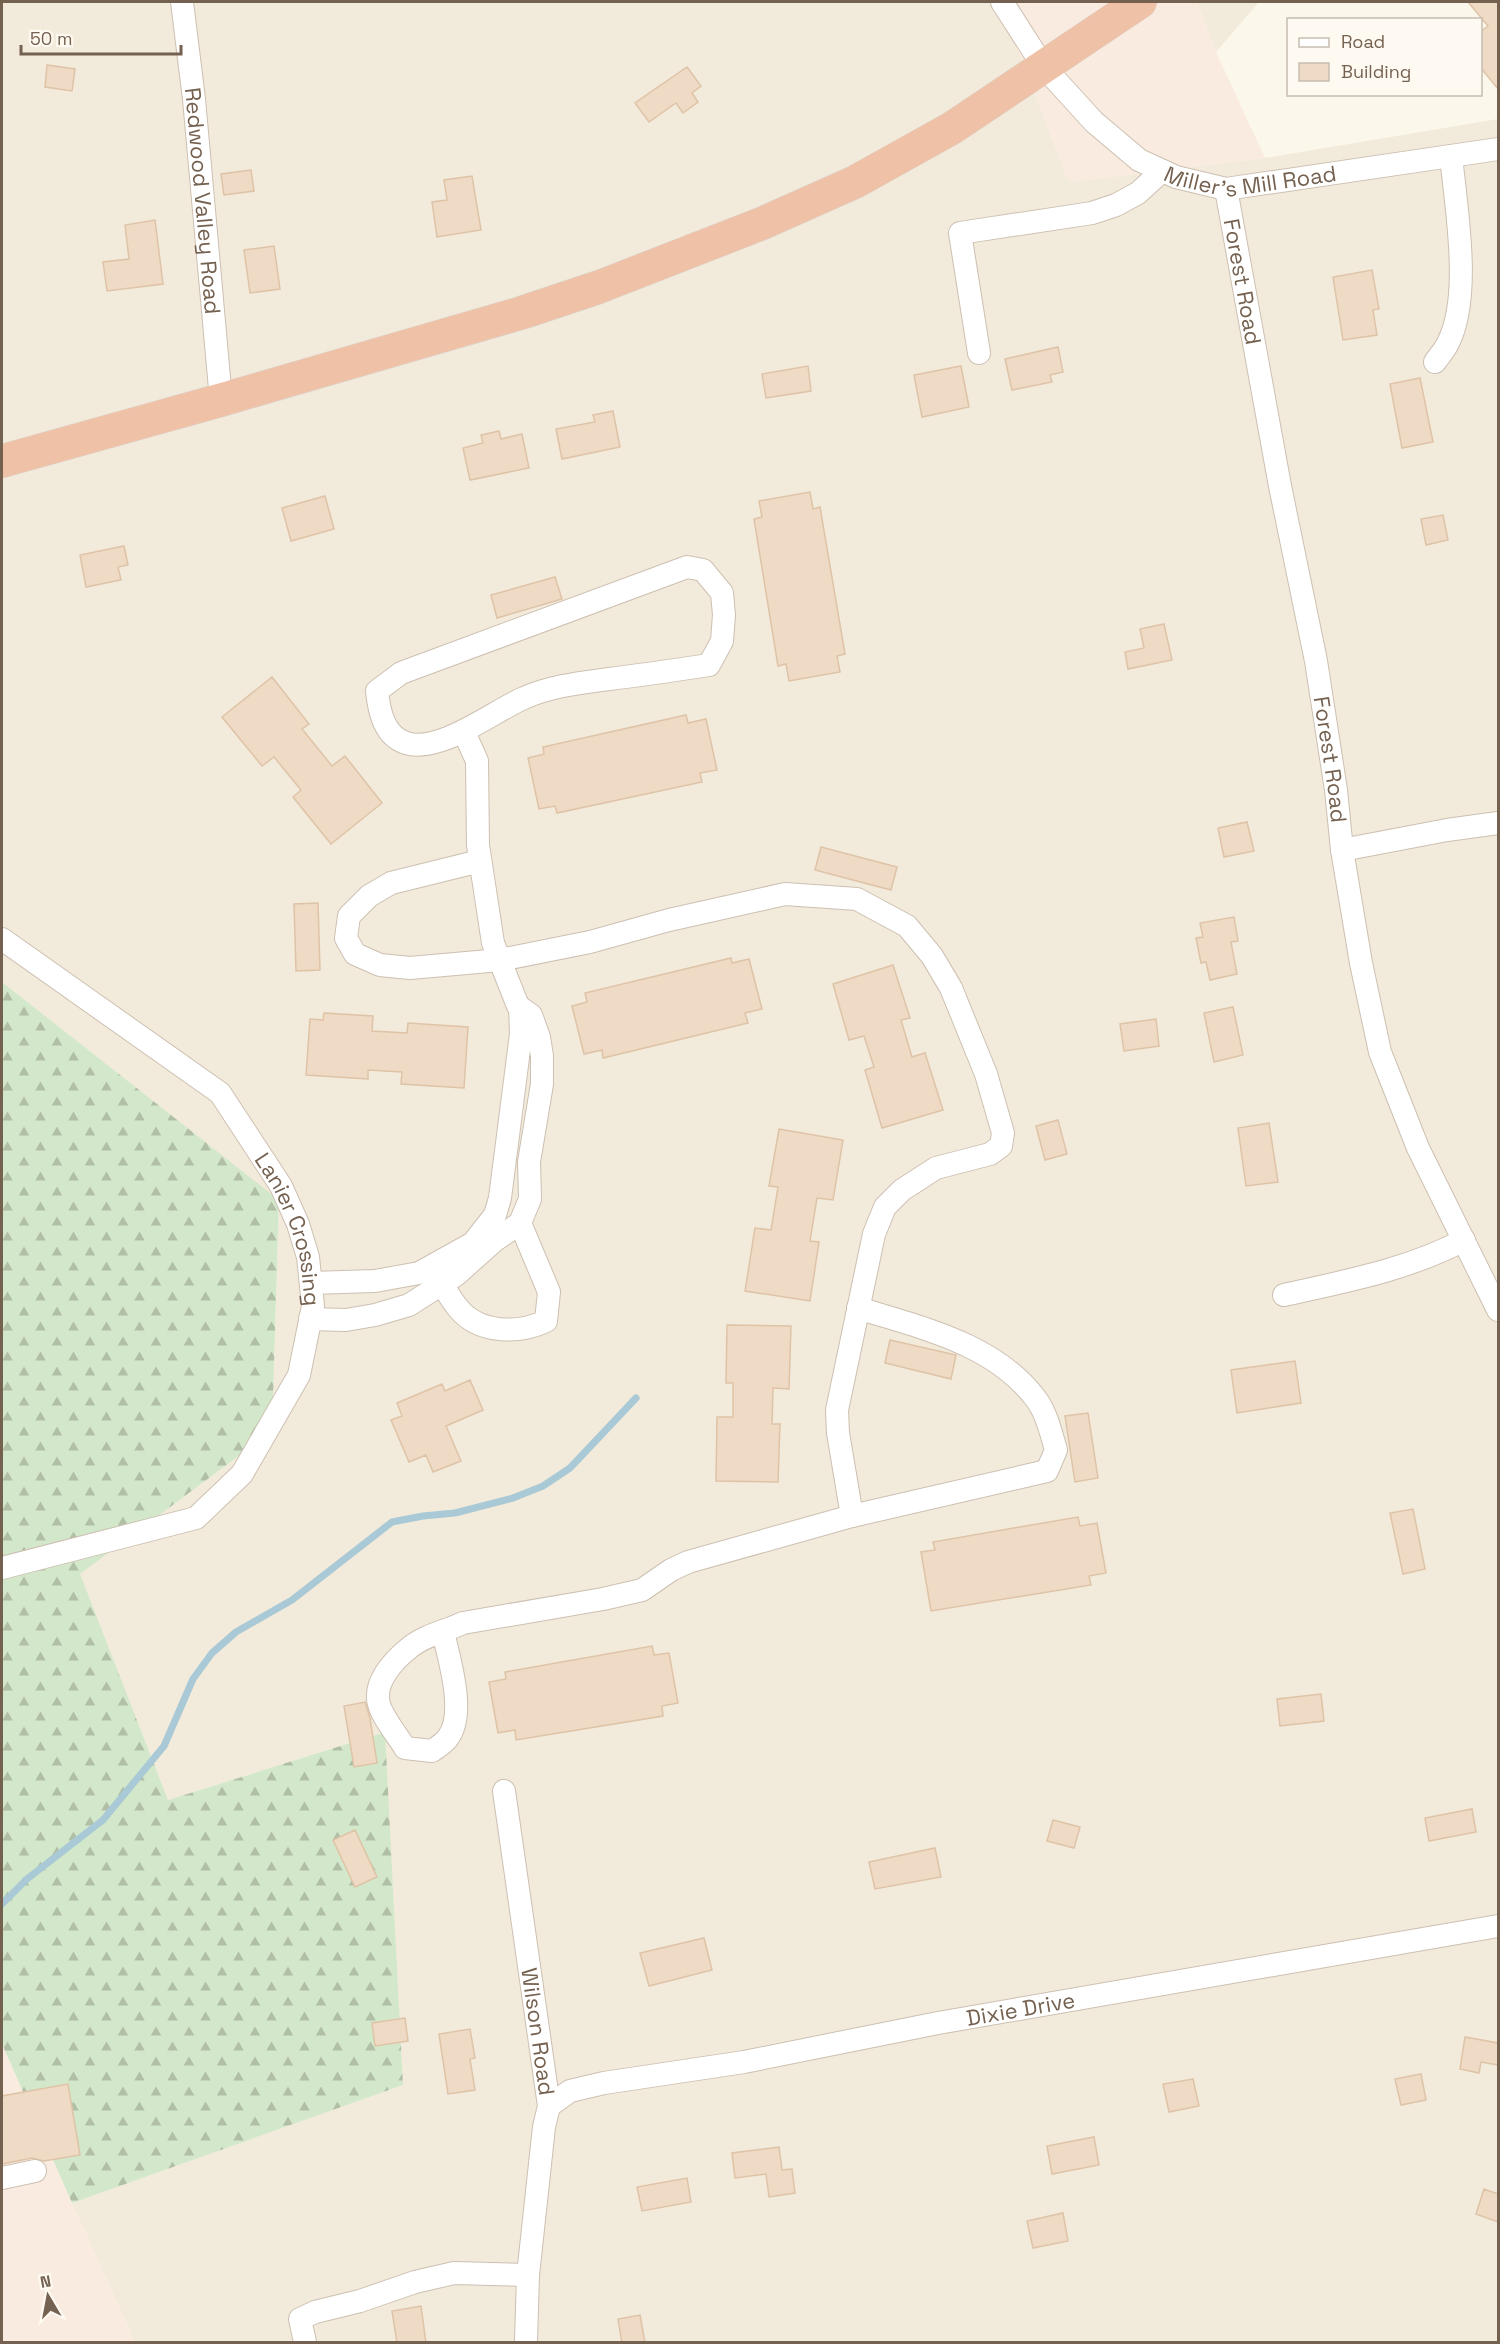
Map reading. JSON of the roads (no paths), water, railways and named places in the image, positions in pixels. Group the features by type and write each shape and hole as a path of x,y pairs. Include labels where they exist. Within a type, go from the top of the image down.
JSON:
{"highway":[{"path":"2,460 221,400 521,313 599,287 763,223 855,182 904,156 961,122 1140,2"}],"street":[{"name":"Redwood Valley Road","path":"183,2 221,400"},
{"name":"Miller's Mill Road","path":"1002,2 1043,66 1094,122 1139,160 1176,177 1226,189 1498,149"},
{"path":"1435,362 1449,342 1457,310 1462,273 1451,156"},
{"path":"979,353 960,233 1100,210 1116,205 1138,193 1162,171"},
{"name":"Forest Road","path":"1226,189 1280,486 1316,661 1336,790 1342,850 1361,963 1380,1052 1418,1148 1464,1240 1496,1297"},
{"path":"687,567 703,570 722,593 724,615 722,640 709,665 562,686 524,698 464,732 424,744 406,743 390,732 379,714 376,691 401,673 687,567"},
{"path":"310,1283 375,1281 419,1273 473,1243 495,1215 500,1198 521,1034 520,1007 493,943 480,861 477,761 464,732"},
{"path":"1342,850 1498,822"},
{"path":"480,861 391,883 369,896 349,916 346,938 355,954 380,965 410,968 500,960 590,942 669,920 785,894 857,899 907,926 933,956 951,988 986,1074 1004,1133 1001,1146 990,1154 936,1168 902,1190 885,1207 874,1234 837,1410 838,1433 852,1516"},
{"name":"Lanier Crossing","path":"2,939 220,1093 281,1186 298,1224 308,1257 313,1306 299,1375 242,1474 196,1518 2,1568"},
{"path":"310,1319 346,1320 375,1315 409,1305 442,1284 520,1223 530,1199 529,1162 542,1084 542,1056 539,1037 531,1015 520,1007"},
{"path":"442,1284 459,1310 481,1324 497,1330 531,1328 546,1321 549,1292 520,1223"},
{"path":"1284,1295 1378,1274 1443,1252 1464,1240"},
{"path":"443,1632 454,1686 456,1715 448,1738 432,1751 405,1748 378,1703 380,1680 409,1648 443,1632 463,1623 642,1590 671,1570 688,1562 852,1516 1047,1471 1056,1450 1047,1420 1036,1399 1010,1372 968,1344 858,1308"},
{"name":"Wilson Road","path":"504,1791 549,2106 544,2127 522,2341"},
{"name":"Dixie Drive","path":"549,2106 570,2091 603,2083 744,2062 938,2023 1498,1926"},
{"path":"2,2178 35,2171"},
{"path":"305,2343 300,2319 315,2312 360,2301 415,2282 454,2273 528,2276"}],"waterway":[{"path":"2,1904 27,1879 103,1820 164,1746 193,1679 212,1653 236,1632 292,1600 392,1522 455,1513 513,1498 543,1486 570,1468 636,1398"}]}
